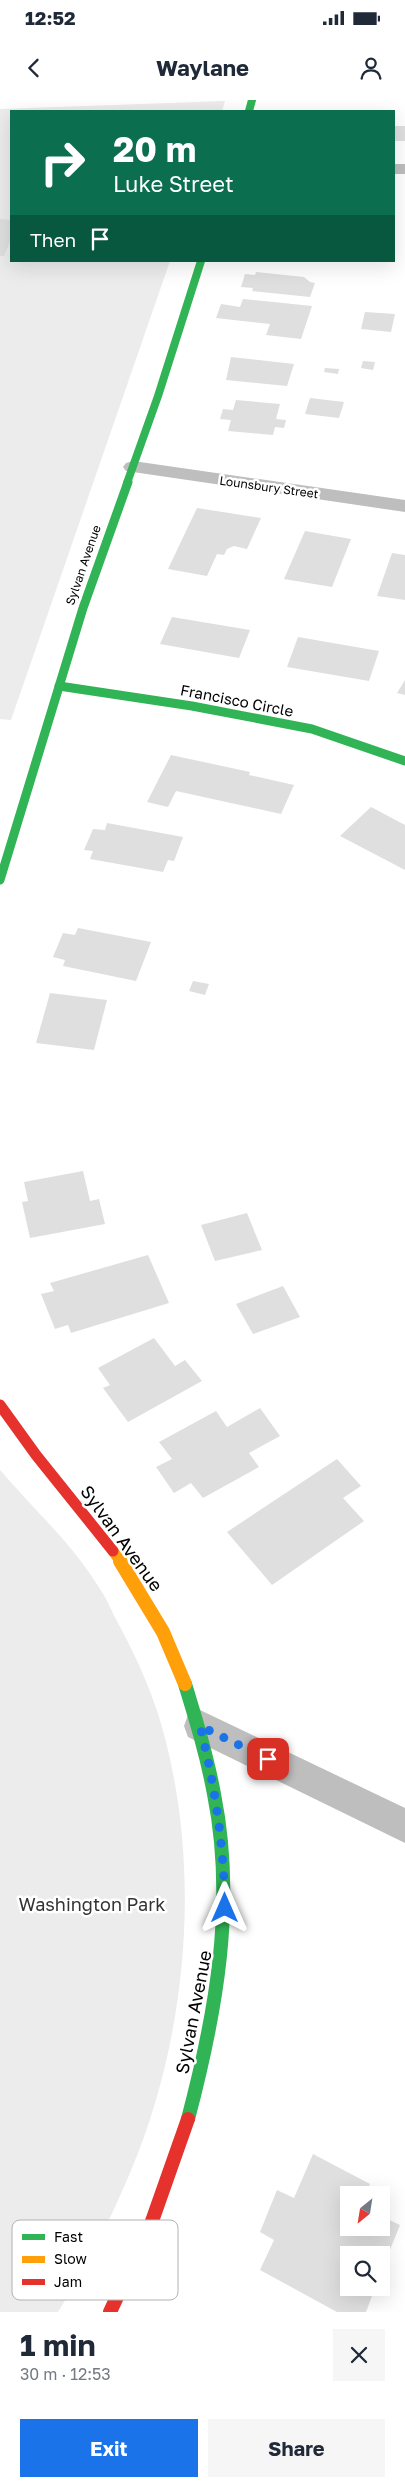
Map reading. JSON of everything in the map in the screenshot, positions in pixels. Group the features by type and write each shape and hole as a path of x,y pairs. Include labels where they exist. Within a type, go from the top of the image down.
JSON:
{"street":[{"name":"Sylvan Avenue","path":"0,880 97,565 133,467 201,262"},
{"name":"Lounsbury Street","path":"133,467 405,506"},
{"name":"Francisco Circle","path":"59,686 192,706 312,730 405,761"},
{"name":"Sylvan Avenue","path":"0,1405 127,1569 163,1631 176,1659 200,1726 214,1794 224,1874 224,1943 219,1980 205,2055 183,2138 152,2220"},
{"path":"200,1726 405,1826"},
{"name":"Sylvan Avenue","path":"110,2312 116,2300"}],"green space":[{"path":"225,101 222,110 10,110 10,262 170,262 11,720 0,719 0,109"},
{"name":"Washington Park","path":"0,1470 76,1555 104,1595 133,1651 152,1696 166,1742 176,1790 182,1839 185,1889 184,1940 179,1990 171,2039 160,2087 145,2134 117,2203 108,2220 12,2220 12,2300 65,2300 58,2312 0,2312"}],"building":[{"path":"395,126 405,126 405,141 395,141"},
{"path":"0,219 10,220 10,241 4,256 0,256"},
{"path":"256,272 304,277 310,282 315,283 310,297 252,291 253,288 241,287 245,274 255,275"},
{"path":"243,299 312,306 301,339 266,335 270,324 216,318 221,304 240,307"},
{"path":"365,312 395,314 391,332 361,329"},
{"path":"231,357 294,364 287,386 226,380"},
{"path":"363,361 375,362 373,370 361,368"},
{"path":"325,368 339,369 338,374 324,372"},
{"path":"310,398 344,402 339,418 305,414"},
{"path":"236,400 280,404 276,419 286,420 284,428 275,427 273,435 228,431 231,420 220,419 223,409 233,410"},
{"path":"197,508 261,518 247,549 234,546 227,549 224,555 217,554 207,576 168,569"},
{"path":"305,531 351,539 332,587 284,579"},
{"path":"392,553 405,555 405,600 377,596"},
{"path":"172,617 250,630 239,658 160,644"},
{"path":"298,637 379,651 369,681 287,667"},
{"path":"405,680 405,695 397,693"},
{"path":"171,755 250,772 249,775 294,785 281,814 176,791 168,807 147,802"},
{"path":"371,807 405,825 405,870 340,836"},
{"path":"107,823 183,837 174,861 168,860 163,872 90,859 93,851 84,850 93,829 105,830"},
{"path":"78,928 151,942 136,981 63,966 65,960 53,957 63,933 75,935"},
{"path":"193,981 209,984 205,995 189,991"},
{"path":"50,993 107,1000 94,1050 36,1043"},
{"path":"83,1171 90,1201 99,1199 105,1224 30,1238 22,1202 28,1201 24,1182"},
{"path":"247,1213 262,1250 215,1261 201,1225"},
{"path":"148,1255 169,1303 71,1333 68,1325 55,1329 41,1294 54,1291 50,1283"},
{"path":"283,1286 300,1317 253,1334 236,1304"},
{"path":"154,1338 175,1366 185,1360 202,1381 128,1422 103,1388 110,1385 98,1368"},
{"path":"260,1408 280,1436 249,1453 259,1467 203,1498 191,1483 174,1493 156,1467 172,1459 159,1442 216,1411 227,1427"},
{"path":"337,1459 361,1486 343,1498 364,1521 272,1585 227,1532"},
{"path":"313,2154 370,2184 369,2186 340,2186 340,2236 390,2236 390,2220 400,2225 390,2250 390,2246 340,2246 340,2296 372,2296 366,2312 337,2312 260,2270 274,2240 260,2232 277,2190 294,2198"}],"traffic: fast":[{"path":"249,110 252,100"},
{"path":"0,880 83,608 158,396 201,262"},
{"path":"59,686 192,706 312,729 405,761"},
{"path":"185,1684 202,1741 214,1795 221,1849 224,1901 221,1954 214,2007 203,2062 188,2119"}],"traffic: slow":[{"path":"113,1551 135,1582 154,1615 179,1666 185,1684"}],"traffic: jam":[{"path":"0,1405 36,1455 113,1551"},
{"path":"152,2220 188,2119"},
{"path":"110,2312 116,2300"}],"route":[{"path":"225,1908 221,1841 207,1753 200,1726 268,1759"}]}
